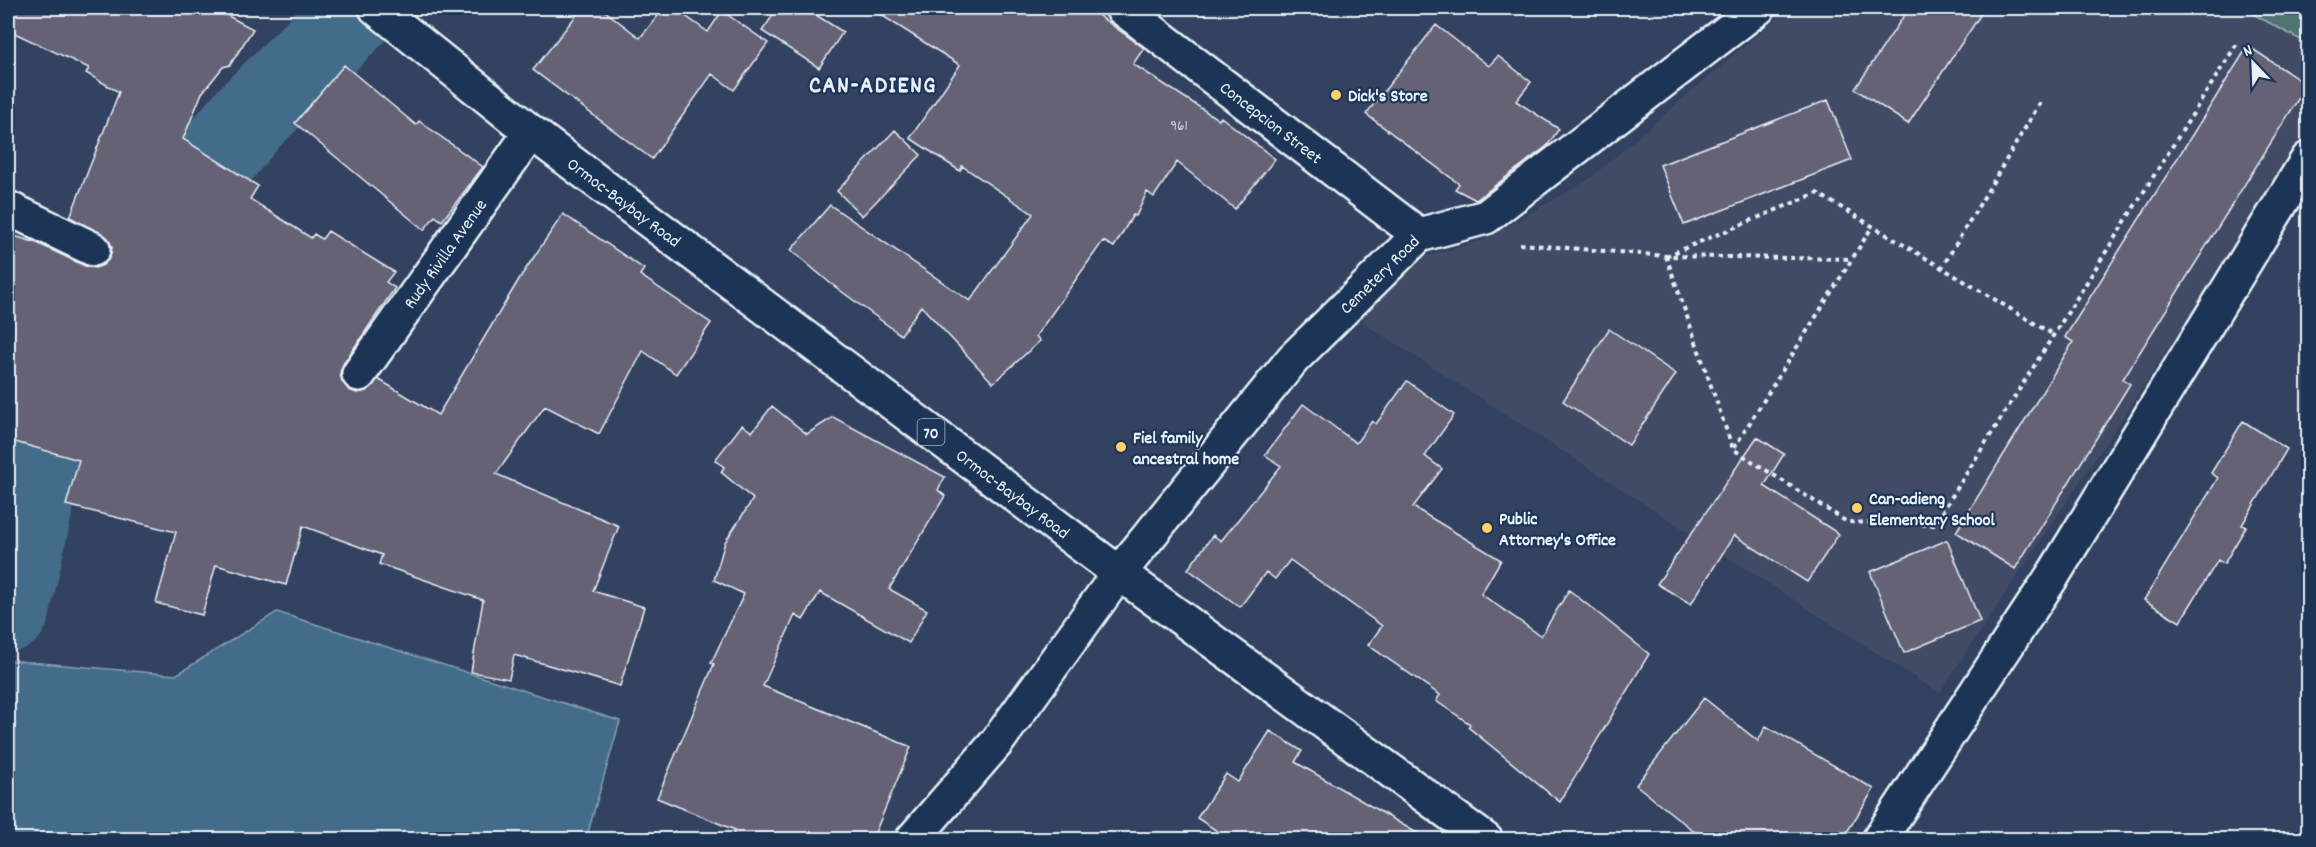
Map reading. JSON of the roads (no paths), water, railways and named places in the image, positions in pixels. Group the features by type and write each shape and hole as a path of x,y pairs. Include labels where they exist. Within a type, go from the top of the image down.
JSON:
{"main road":[{"name":"Concepcion Street","path":"1122,8 1419,235"},
{"name":"Cemetery Road","path":"912,840 996,742 1119,573 1293,359 1419,235 1486,217 1758,8"},
{"name":"Ormoc-Baybay Road","path":"380,11 531,132 1119,573 1486,840"},
{"name":"Rudy Rivilla Avenue","path":"359,374 531,132"},
{"path":"1880,840 2055,573 2308,159"},
{"path":"8,208 93,249"}],"waterway":[{"path":"8,610 37,479 97,324 161,224 247,120 359,8"}],"place":[{"name":"Dick's Store","path":"1336,95"},
{"name":"Fiel family ancestral home","path":"1121,447"},
{"name":"Can-adieng Elementary School","path":"1857,508"},
{"name":"Public Attorney's Office","path":"1487,528"}],"district":[{"name":"CAN-ADIENG","path":"873,84"}]}
